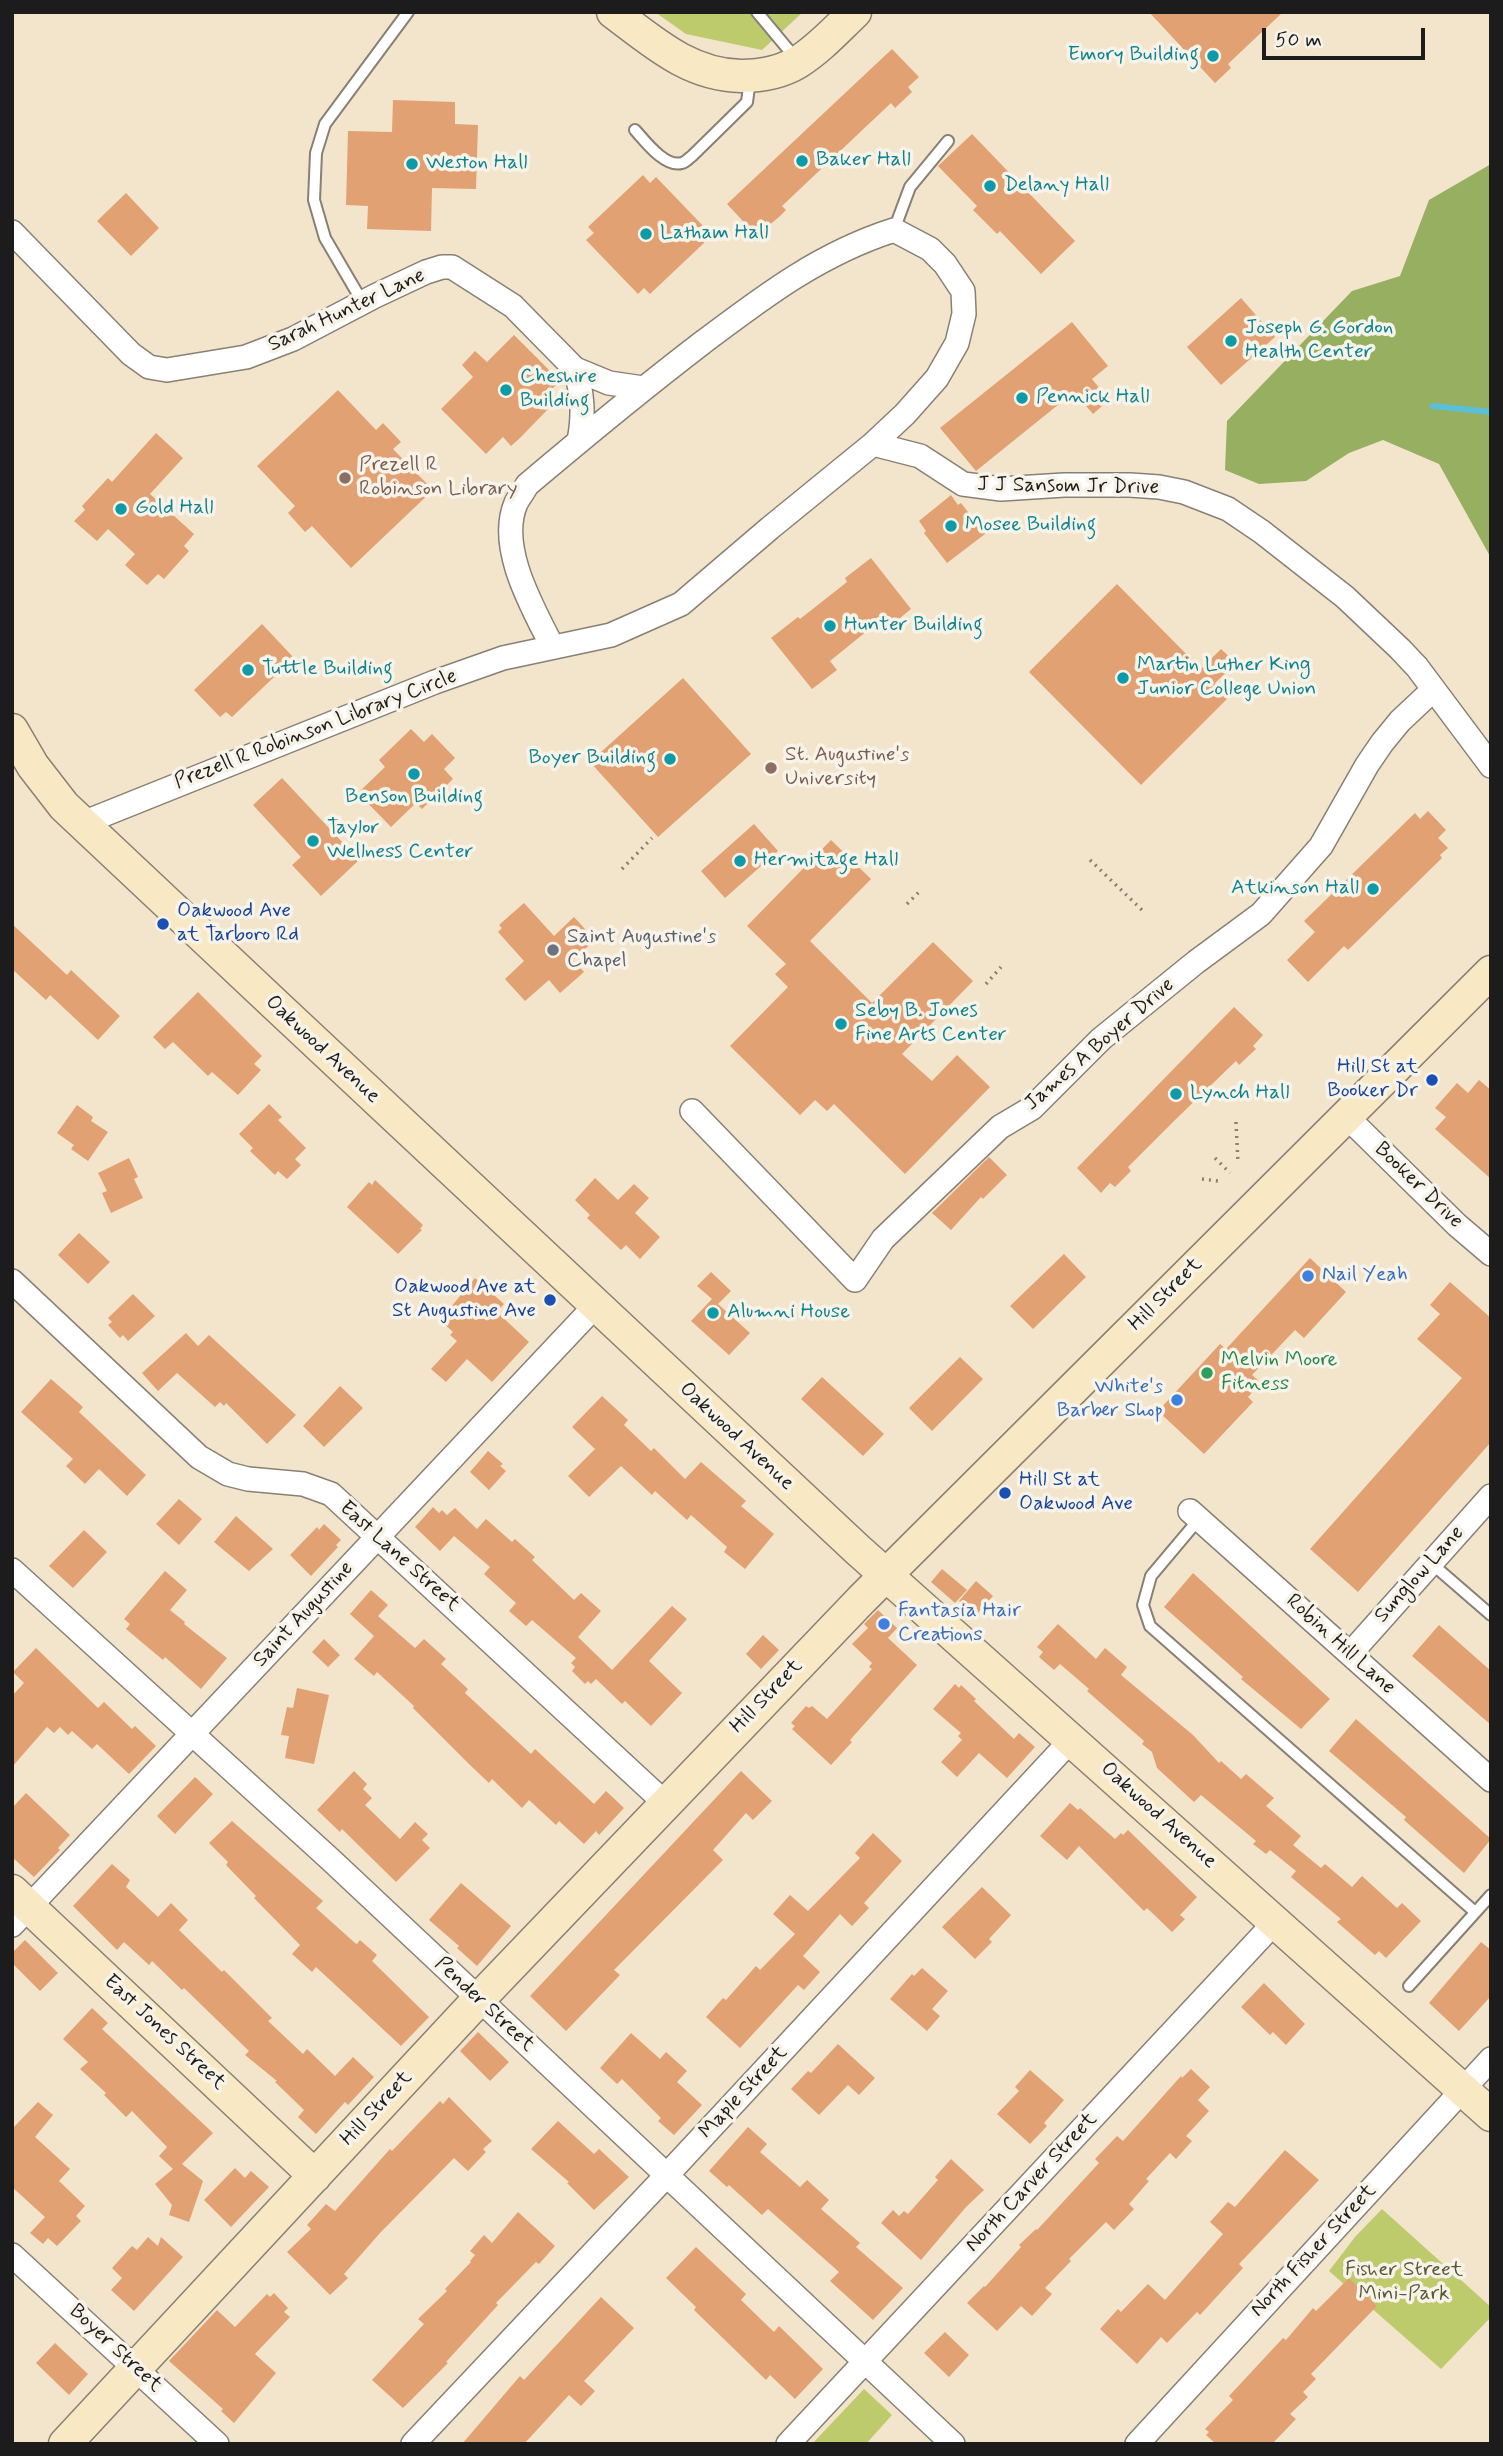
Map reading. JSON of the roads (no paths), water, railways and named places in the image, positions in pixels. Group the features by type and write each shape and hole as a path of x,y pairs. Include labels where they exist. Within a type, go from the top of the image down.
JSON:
{"street":[{"path":"613,12 689,65 711,73 751,76 779,72 799,62 855,12"},
{"path":"552,646 530,603 511,542 515,504 527,485 643,387 793,276 853,245 894,230"},
{"name":"Prezell R Robinson Library Circle","path":"74,815 259,751 503,658 611,635 681,604 873,444 905,414 937,378 957,343 964,314 963,291 945,264 930,249 894,230"},
{"name":"Sarah Hunter Lane","path":"12,232 131,354 149,367 167,370 246,357 293,340 426,272 452,267 513,306 575,369 609,383 643,387"},
{"path":"575,369 583,400 579,441"},
{"path":"905,414 920,456"},
{"name":"J J Sansom Jr Drive","path":"873,444 920,456 963,484 1001,489 1077,485 1159,487 1184,492 1228,509 1345,597 1400,649 1491,766"},
{"name":"James A Boyer Drive","path":"692,1111 855,1280 883,1239 1000,1127 1032,1108 1101,1038 1196,961 1261,914 1321,846 1382,743 1433,690"},
{"name":"Oakwood Avenue","path":"12,730 33,766 74,815 596,1305 886,1575 1491,2115"},
{"path":"12,761 74,815"},
{"name":"Hill Street","path":"65,2444 665,1802 886,1575 1491,972"},
{"name":"Booker Drive","path":"1347,1116 1457,1225 1491,1254"},
{"name":"East Lane Street","path":"12,1281 199,1457 228,1474 248,1479 303,1484 331,1494 665,1802"},
{"name":"Saint Augustine","path":"18,1908 193,1734 596,1305"},
{"name":"Sunglow Lane","path":"1350,1654 1491,1496"},
{"name":"Robin Hill Lane","path":"1194,1515 1491,1780"},
{"name":"Pender Street","path":"12,1570 479,1999 953,2444"},
{"name":"Maple Street","path":"412,2444 666,2176 1072,1739"},
{"name":"East Jones Street","path":"18,1908 315,2176"},
{"name":"North Carver Street","path":"788,2444 1276,1921"},
{"name":"North Fisher Street","path":"1137,2444 1491,2059"},
{"name":"Boyer Street","path":"12,2255 217,2444"}],"lane":[{"path":"362,303 326,238 314,201 316,153 325,124 408,12"},
{"path":"757,12 799,62"},
{"path":"635,130 662,157 672,163 682,163 747,102 751,76"},
{"path":"894,230 910,187 948,141"},
{"path":"1194,1515 1151,1576 1143,1605 1150,1626 1475,1912"},
{"path":"1431,1563 1491,1615"},
{"path":"1409,1986 1491,1895"}],"waterway":[{"path":"1433,406 1491,412"}],"place":[{"name":"Emory Building","path":"1213,56"},
{"name":"Baker Hall","path":"802,161"},
{"name":"Weston Hall","path":"412,164"},
{"name":"Delany Hall","path":"990,186"},
{"name":"Latham Hall","path":"646,234"},
{"name":"Joseph G. Gordon Health Center","path":"1231,341"},
{"name":"Cheshire Building","path":"506,390"},
{"name":"Pennick Hall","path":"1022,398"},
{"name":"Prezell R Robinson Library","path":"345,478"},
{"name":"Gold Hall","path":"121,509"},
{"name":"Mosee Building","path":"951,526"},
{"name":"Hunter Building","path":"830,626"},
{"name":"Tuttle Building","path":"248,670"},
{"name":"Martin Luther King Junior College Union","path":"1123,678"},
{"name":"Boyer Building","path":"670,759"},
{"name":"St. Augustine's University","path":"771,768"},
{"name":"Benson Building","path":"414,774"},
{"name":"Taylor Wellness Center","path":"313,841"},
{"name":"Hermitage Hall","path":"740,861"},
{"name":"Atkinson Hall","path":"1373,889"},
{"name":"Oakwood Ave at Tarboro Rd","path":"163,924"},
{"name":"Saint Augustine's Chapel","path":"553,950"},
{"name":"Seby B. Jones Fine Arts Center","path":"841,1024"},
{"name":"Hill St at Booker Dr","path":"1432,1080"},
{"name":"Lynch Hall","path":"1176,1094"},
{"name":"Nail Yeah","path":"1308,1276"},
{"name":"Oakwood Ave at St Augustine Ave","path":"550,1300"},
{"name":"Alumni House","path":"713,1313"},
{"name":"Melvin Moore Fitness","path":"1207,1373"},
{"name":"White's Barber Shop","path":"1177,1400"},
{"name":"Hill St at Oakwood Ave","path":"1005,1493"},
{"name":"Fantasia Hair Creations","path":"884,1624"}],"park label":[{"name":"Fisher Street Mini-Park","path":"1404,2283"}]}
